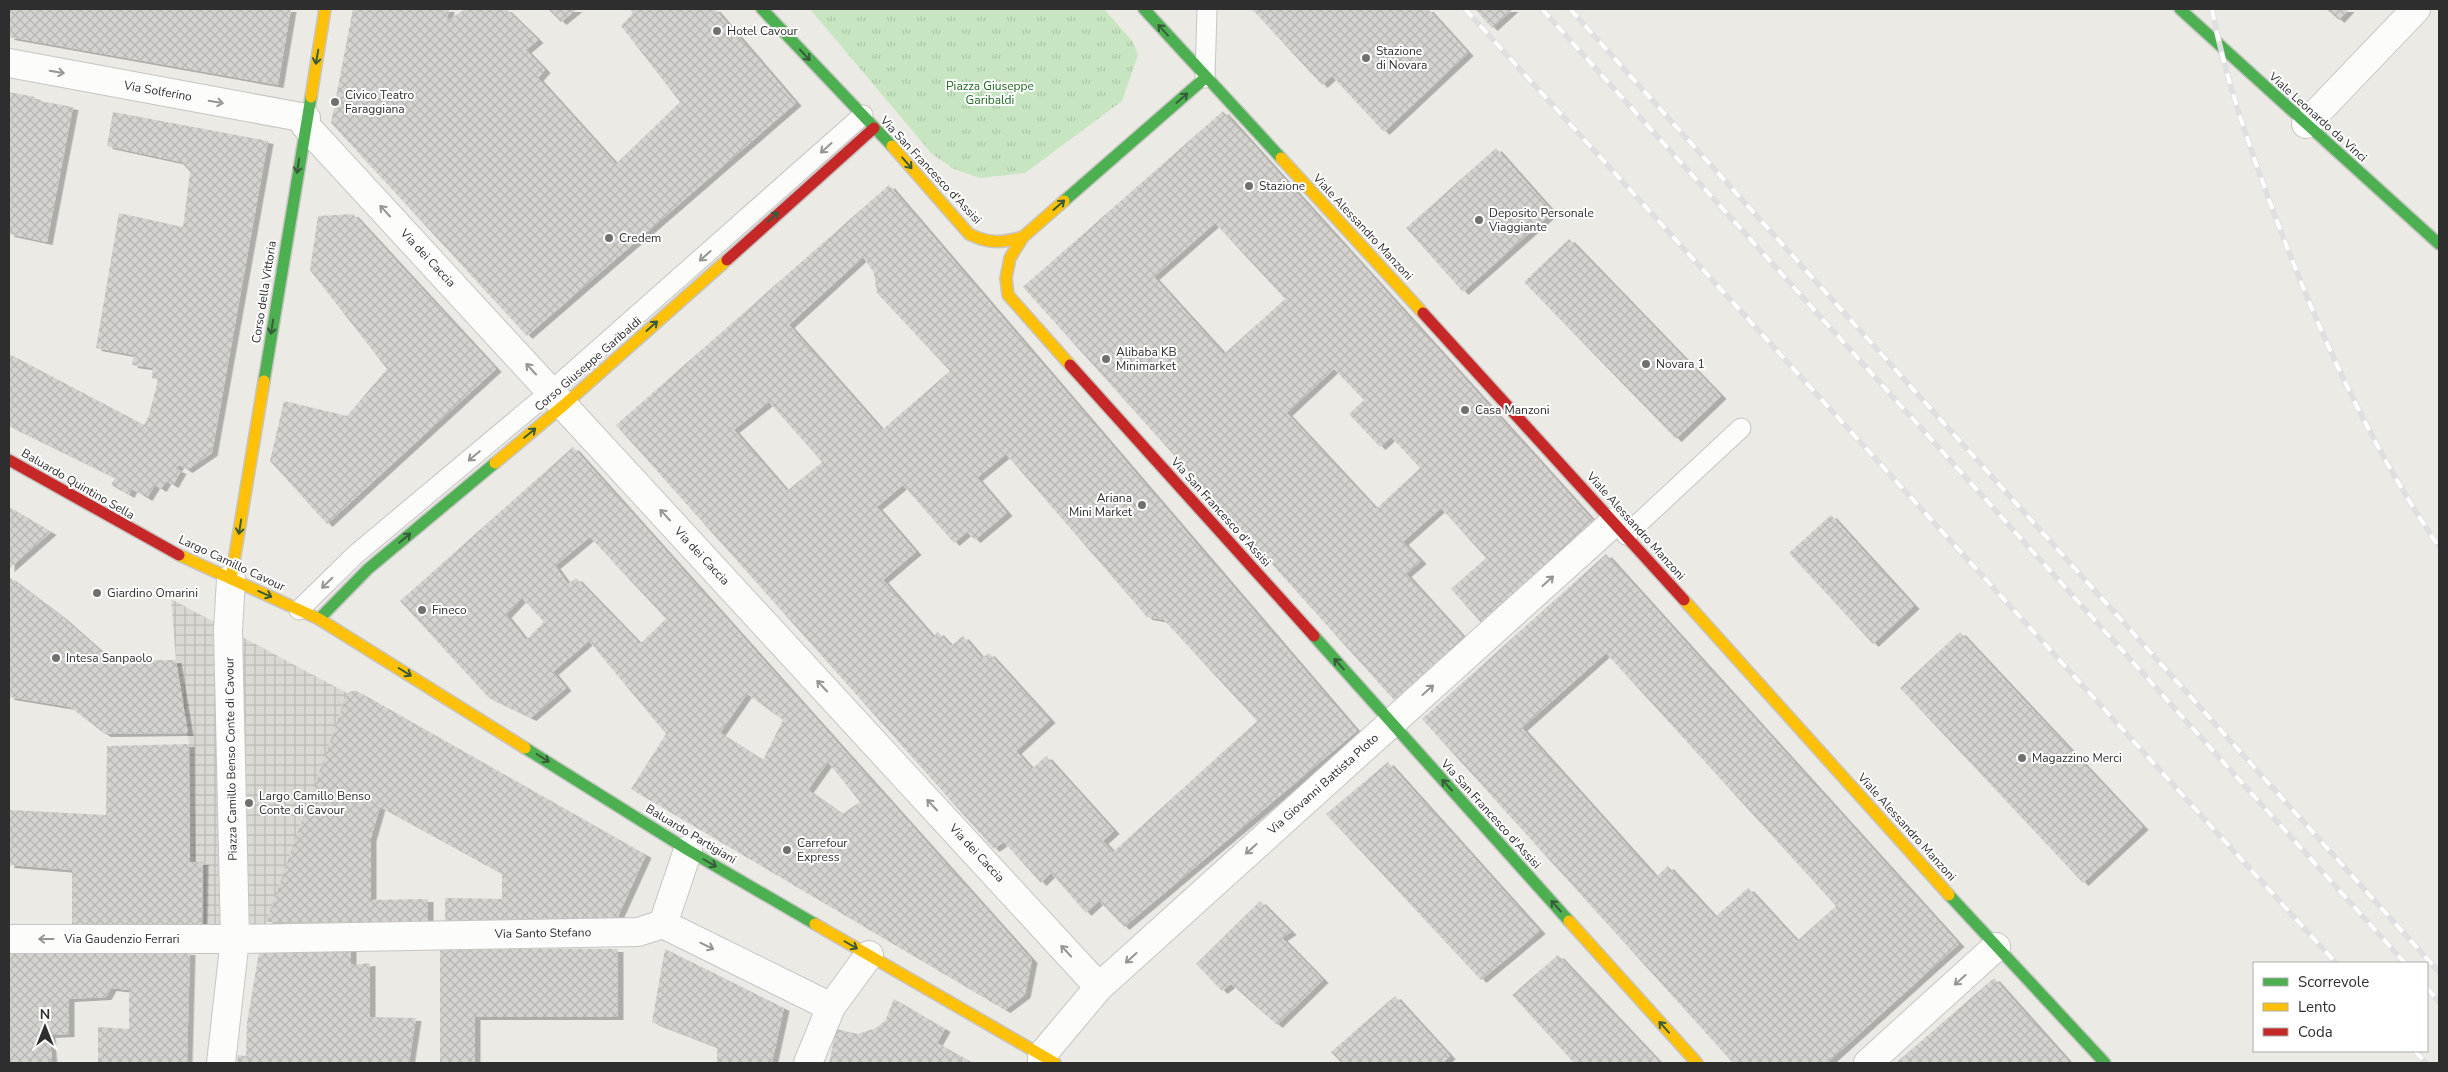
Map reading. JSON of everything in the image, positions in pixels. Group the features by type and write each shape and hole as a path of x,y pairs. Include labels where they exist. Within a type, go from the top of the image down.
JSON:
{"street":[{"name":"Corso della Vittoria","path":"231,579 325,9"},
{"name":"Via San Francesco d'Assisi","path":"762,9 868,122 968,234 986,242 1003,243 1023,237"},
{"name":"Viale Alessandro Manzoni","path":"1144,9 1620,528 1996,947 2106,1063"},
{"name":"Viale Leonardo da Vinci","path":"2180,9 2439,244"},
{"path":"2306,124 2416,9"},
{"name":"Via Solferino","path":"9,63 306,121"},
{"path":"1023,237 1206,78"},
{"name":"Via dei Caccia","path":"306,121 1099,986"},
{"name":"Via San Francesco d'Assisi","path":"1023,237 1008,259 1006,282 1008,295 1697,1063"},
{"name":"Corso Giuseppe Garibaldi","path":"319,618 368,569 558,398"},
{"name":"Baluardo Quintino Sella","path":"9,460 134,531"},
{"name":"Via Giovanni Battista Ploto","path":"1046,1061 1099,986 1391,723 1620,528"},
{"name":"Largo Camillo Cavour","path":"134,531 231,579 319,618"},
{"name":"Piazza Camillo Benso Conte di Cavour","path":"221,1063 235,939 228,630 231,579"},
{"name":"Baluardo Partigiani","path":"319,618 688,850 1046,1061"},
{"path":"688,850 663,924 831,1007"},
{"name":"Via Santo Stefano","path":"235,939 638,932 663,924"},
{"name":"Via Gaudenzio Ferrari","path":"9,939 235,939"},
{"path":"1868,1063 1996,947"},
{"path":"808,1063 831,1007 869,955"}],"lane":[{"path":"1206,78 1207,9"},
{"path":"299,610 355,555 558,398 868,122"},
{"path":"1620,528 1741,428"}],"green space":[{"name":"Piazza Giuseppe Garibaldi","path":"810,9 1104,9 1133,42 1138,55 1122,101 1025,173 980,178 954,169 932,154"}],"shaded area":[{"name":"Largo Camillo Benso Conte di Cavour","path":"171,599 347,693 266,922 266,938 202,930 203,862 190,862 189,744 176,660"}],"building":[{"path":"9,9 291,9 278,85 9,37"},
{"path":"353,9 449,9 447,21 465,9 506,9 538,40 526,50 545,70 538,78 616,164 680,102 621,26 633,13 630,9 715,9 796,103 527,336 331,123"},
{"path":"548,9 577,9 561,22"},
{"name":"Stazione di Novara","path":"1252,9 1428,9 1468,53 1384,132 1332,76 1322,85"},
{"path":"1475,9 1513,9 1492,28"},
{"path":"2326,9 2349,9 2339,20"},
{"path":"9,92 35,97 34,100 73,107 47,242 9,234"},
{"path":"1223,111 1598,526 1485,627 1451,589 1486,558 1441,508 1403,542 1421,561 1406,574 1464,638 1394,700 1023,287","holes":["1215,223 1285,299 1224,354 1154,277","1334,369 1364,400 1349,414 1380,447 1391,437 1420,468 1376,509 1287,413"]},
{"path":"113,112 268,141 212,453 187,470 179,465 176,469 181,471 173,485 166,481 161,489 155,485 147,498 132,489 129,495 111,485 115,478 9,426 9,354 144,425 149,415 158,380 152,378 153,368 132,365 134,355 96,348 119,213 183,227 190,172 181,162 107,146"},
{"name":"Deposito Personale Viaggiante","path":"1496,148 1553,212 1463,292 1406,228"},
{"path":"889,185 1357,731 1124,927 1099,901 1086,913 1051,873 1041,883 1004,842 994,849 616,425","holes":["863,257 874,273 877,293 950,371 882,430 789,325","769,402 822,462 787,491 734,430","1006,454 1147,617 1164,620 1257,721 1113,852 1103,841 1114,831 1046,756 1032,769 1016,751 1050,720 989,653 982,658 963,636 951,646 938,632 933,637 883,580 916,552 877,507 903,485 954,543 967,532 975,540 1007,513 977,478"]},
{"path":"353,214 496,369 327,524 270,461 284,401 347,416 387,369 310,270 318,216"},
{"name":"Novara 1","path":"1569,239 1721,396 1676,439 1524,282"},
{"path":"573,447 1032,960 1025,995 1005,1010 631,789 666,734 589,641 553,672 566,688 531,718 489,698 400,601","holes":["590,537 666,619 640,644 576,578 568,584 555,566","522,598 544,622 526,640 506,615","747,694 783,720 763,760 720,733","828,762 860,802 842,814 808,790"]},
{"path":"9,507 51,532 9,569"},
{"path":"1831,515 1914,606 1873,644 1789,553"},
{"path":"1606,554 1959,944 1827,1063 1733,1063 1422,719","holes":["1606,653 1836,906 1797,941 1748,888 1715,917 1668,866 1656,877 1522,728"]},
{"name":"Intesa Sanpaolo","path":"9,577 62,617 105,655 102,661 176,660 188,733 105,734 70,707 9,697"},
{"name":"Magazzino Merci","path":"1960,632 2143,827 2083,883 1900,688"},
{"path":"355,690 646,855 615,923 445,923 445,898 502,899 502,874 380,807 371,838 371,900 428,899 428,923 266,922 347,693"},
{"path":"189,744 190,862 203,862 202,930 72,929 72,870 9,865 9,810 106,815 107,746"},
{"path":"1388,762 1540,931 1481,980 1326,814"},
{"path":"1260,901 1291,932 1282,938 1323,980 1277,1025 1231,984 1222,991 1196,964"},
{"path":"351,943 351,965 370,963 370,1017 416,1018 409,1063 237,1063 238,1055 246,1056 247,1023 260,946"},
{"path":"440,948 618,949 618,1017 475,1017 475,1063 440,1063"},
{"path":"665,949 784,1008 772,1063 717,1063 717,1047 652,1022"},
{"path":"9,951 190,952 187,1063 98,1063 98,1027 129,1029 129,990 111,988 106,997 69,999 69,1034 50,1035 52,1063 9,1063"},
{"path":"1558,955 1660,1063 1574,1063 1512,995"},
{"path":"1994,978 2070,1063 1896,1063"},
{"path":"1395,996 1450,1056 1443,1063 1341,1063 1331,1052"},
{"path":"894,999 945,1029 937,1043 973,1063 829,1063 836,1029 858,1034 876,1028 885,1021"}],"railway":[{"path":"1465,9 2335,962"},
{"path":"1542,9 2404,962"},
{"path":"1570,9 2439,972"},
{"path":"2212,9 2223,60 2246,134 2272,208 2307,297 2366,425 2413,507 2439,547"},
{"path":"2428,989 2439,1002"},
{"path":"2416,1052 2426,1063"}],"traffic: fast":[{"path":"762,9 892,146"},
{"path":"1144,9 1281,158"},
{"path":"2180,9 2439,244"},
{"path":"1064,201 1205,78"},
{"path":"264,381 311,97"},
{"path":"319,619 368,569 495,463"},
{"path":"1314,636 1569,921"},
{"path":"525,748 688,850 815,924"},
{"path":"1949,895 2105,1063"}],"traffic: slow":[{"path":"311,97 325,9"},
{"path":"892,146 969,234 983,240 996,242 1023,237"},
{"path":"1281,158 1423,313"},
{"path":"1064,201 1023,237 1010,258 1006,278 1008,295 1070,365"},
{"path":"495,463 564,405 727,260"},
{"path":"231,579 264,381"},
{"path":"179,555 319,619 525,748"},
{"path":"1684,600 1949,895"},
{"path":"1569,921 1697,1063"},
{"path":"815,924 1055,1063"}],"traffic: jam":[{"path":"727,260 874,128"},
{"path":"1423,313 1684,600"},
{"path":"1070,365 1314,636"},
{"path":"9,460 179,555"}],"place":[{"name":"Hotel Cavour","path":"717,31"},
{"name":"Stazione di Novara","path":"1366,58"},
{"name":"Civico Teatro Faraggiana","path":"335,102"},
{"name":"Stazione","path":"1249,186"},
{"name":"Deposito Personale Viaggiante","path":"1479,220"},
{"name":"Credem","path":"609,238"},
{"name":"Alibaba KB Minimarket","path":"1106,359"},
{"name":"Novara 1","path":"1646,364"},
{"name":"Casa Manzoni","path":"1465,410"},
{"name":"Ariana Mini Market","path":"1142,505"},
{"name":"Giardino Omarini","path":"97,593"},
{"name":"Fineco","path":"422,610"},
{"name":"Intesa Sanpaolo","path":"56,658"},
{"name":"Magazzino Merci","path":"2022,758"},
{"name":"Largo Camillo Benso Conte di Cavour","path":"249,803"},
{"name":"Carrefour Express","path":"787,850"}]}
